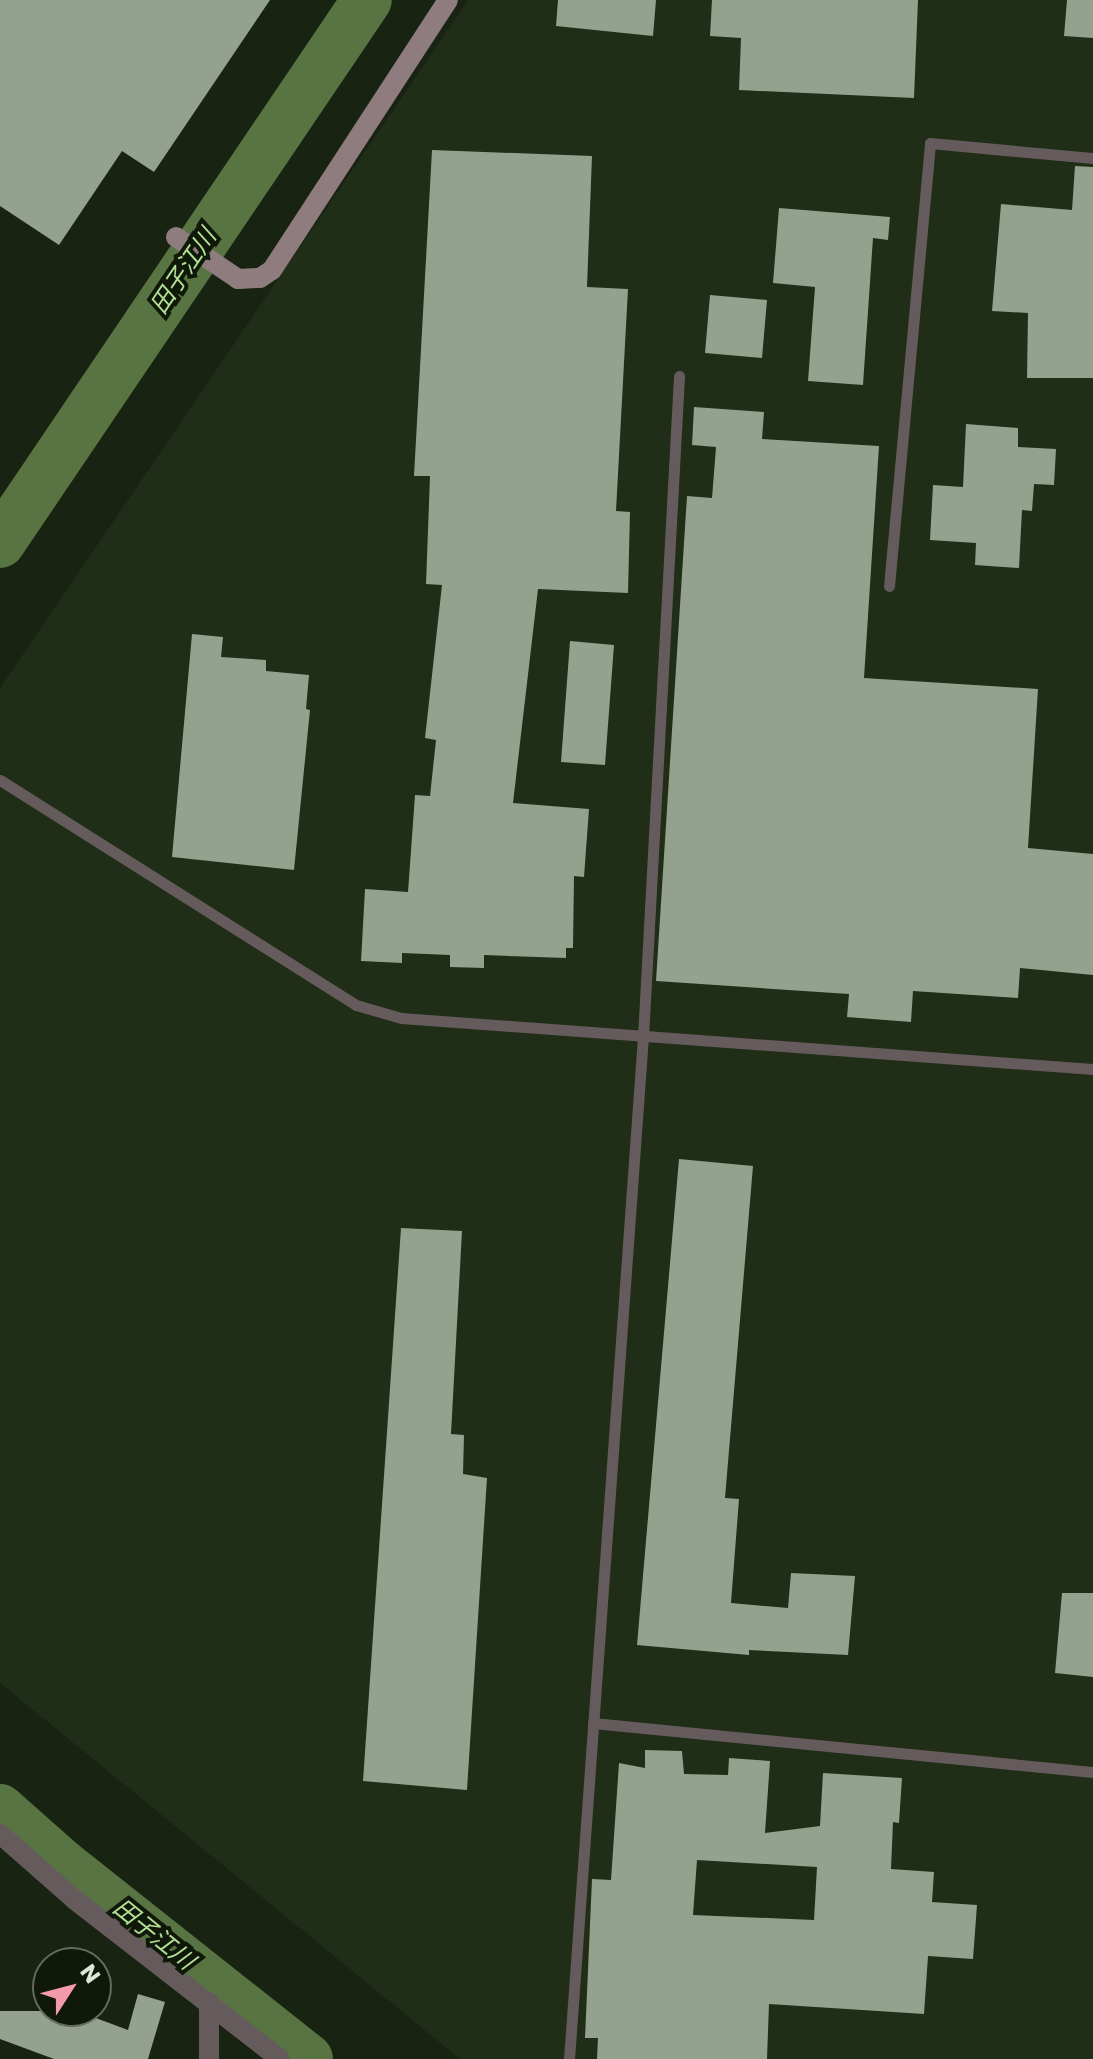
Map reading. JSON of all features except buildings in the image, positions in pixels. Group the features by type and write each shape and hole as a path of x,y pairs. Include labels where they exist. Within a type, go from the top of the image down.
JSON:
{"street":[{"path":"176,237 238,279 260,278 272,270 448,0"},
{"path":"0,1834 75,1900 280,2059"},
{"path":"209,2002 209,2059"}],"lane":[{"path":"889,586 930,143 1093,158"},
{"path":"569,2059 643,1037 679,376"},
{"path":"0,780 356,1005 401,1018 1093,1069"},
{"path":"593,1723 1093,1772"}],"shaded area":[{"path":"468,0 1093,0 1093,2059 460,2059 0,1683 0,688"}],"waterway":[{"name":"田子江川","path":"0,543 367,0"},
{"name":"田子江川","path":"0,1809 61,1863 308,2059"}]}
